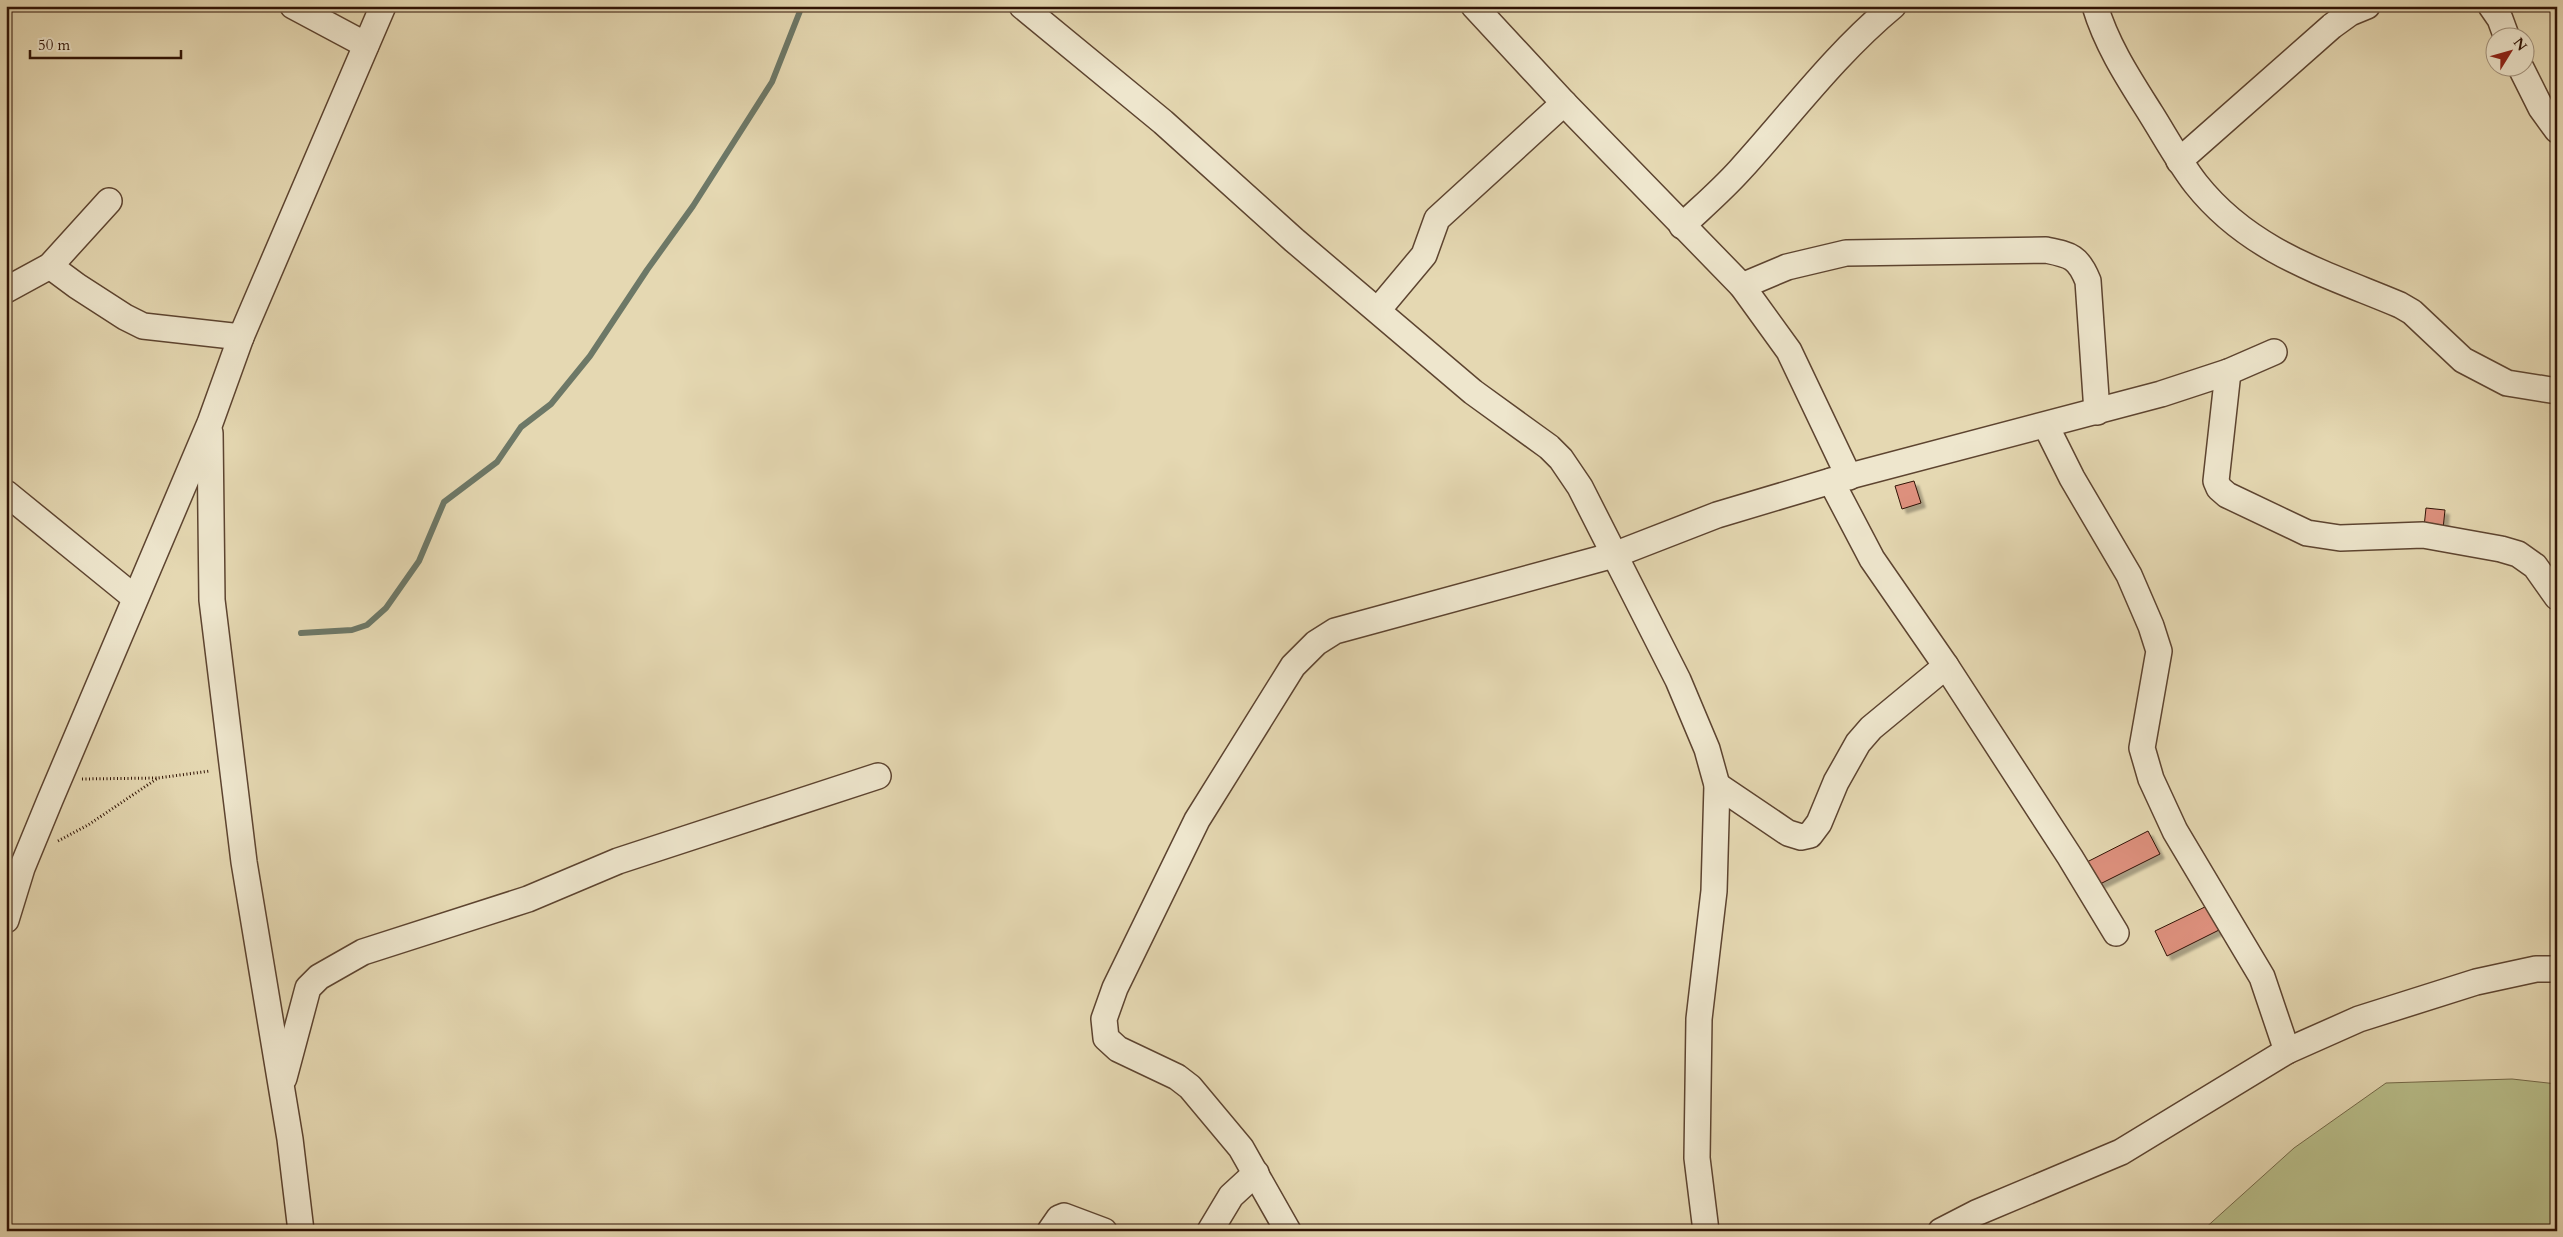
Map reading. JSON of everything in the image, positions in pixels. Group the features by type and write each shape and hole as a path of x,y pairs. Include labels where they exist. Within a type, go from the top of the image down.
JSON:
{"street":[{"path":"293,6 366,45"},
{"path":"6,920 26,857 58,779 210,423 241,337 383,6"},
{"path":"1022,6 1163,122 1294,240 1473,392 1549,447 1561,458 1580,487 1678,680 1707,749 1717,785 1714,890 1698,1019 1697,1158 1706,1231"},
{"path":"1474,6 1564,103 1742,286 1789,351 1872,559 1946,666 2065,849 2116,933"},
{"path":"1682,226 1739,171 1777,125 1872,23 1893,6"},
{"path":"2095,6 2102,28 2121,67 2197,186 2226,217 2255,240 2289,259 2400,305 2412,312 2463,360 2508,383 2557,391"},
{"path":"2179,160 2332,26 2350,13 2367,6"},
{"path":"2491,6 2500,19 2503,28"},
{"path":"2526,78 2541,108 2557,130"},
{"path":"1378,310 1424,254 1437,219 1564,103"},
{"path":"6,290 50,266 109,201"},
{"path":"1742,286 1787,267 1846,253 2046,250 2070,255 2082,266 2088,280 2096,412"},
{"path":"50,266 125,317 143,326 241,337"},
{"path":"1288,1231 1241,1148 1190,1087 1177,1077 1118,1049 1106,1038 1104,1018 1114,988 1197,820 1292,666 1316,643 1336,632 1614,555 1717,515 1840,479 2162,394 2228,372 2274,352"},
{"path":"2228,372 2216,481 2219,488 2227,495 2306,533 2340,538 2423,536 2501,549 2518,554 2535,566 2557,597"},
{"path":"210,423 212,600 256,947 282,1088 301,1231"},
{"path":"2046,426 2072,478 2129,575 2151,626 2159,651 2142,748 2151,778 2175,831 2262,977 2287,1051"},
{"path":"6,493 135,598"},
{"path":"1717,785 1788,833 1801,837 1810,835 1819,823 1836,782 1858,743 1871,728 1946,666"},
{"path":"282,1088 308,988 319,977 362,952 528,899 618,861 878,776"},
{"path":"1941,1231 1976,1213 2121,1152 2287,1051 2359,1020 2476,982 2536,969 2557,969"},
{"path":"1210,1231 1231,1196 1256,1173"},
{"path":"1050,1231 1059,1218 1064,1216 1104,1231"}],"path":[{"path":"58,779 158,778 233,767"},
{"path":"26,857 88,825 158,778"}],"green space":[{"path":"2512,1079 2557,1084 2557,1231 2202,1231 2294,1148 2386,1083"}],"building":[{"path":"1914,481 1921,503 1902,509 1895,486"},
{"path":"2426,508 2445,510 2443,529 2424,527"},
{"path":"2148,831 2160,854 2094,887 2083,864"},
{"path":"2209,905 2221,929 2167,956 2155,931"}],"waterway":[{"path":"301,633 352,630 367,625 386,608 419,561 444,502 497,462 521,427 551,404 590,356 647,270 693,206 772,82 802,6"}]}
